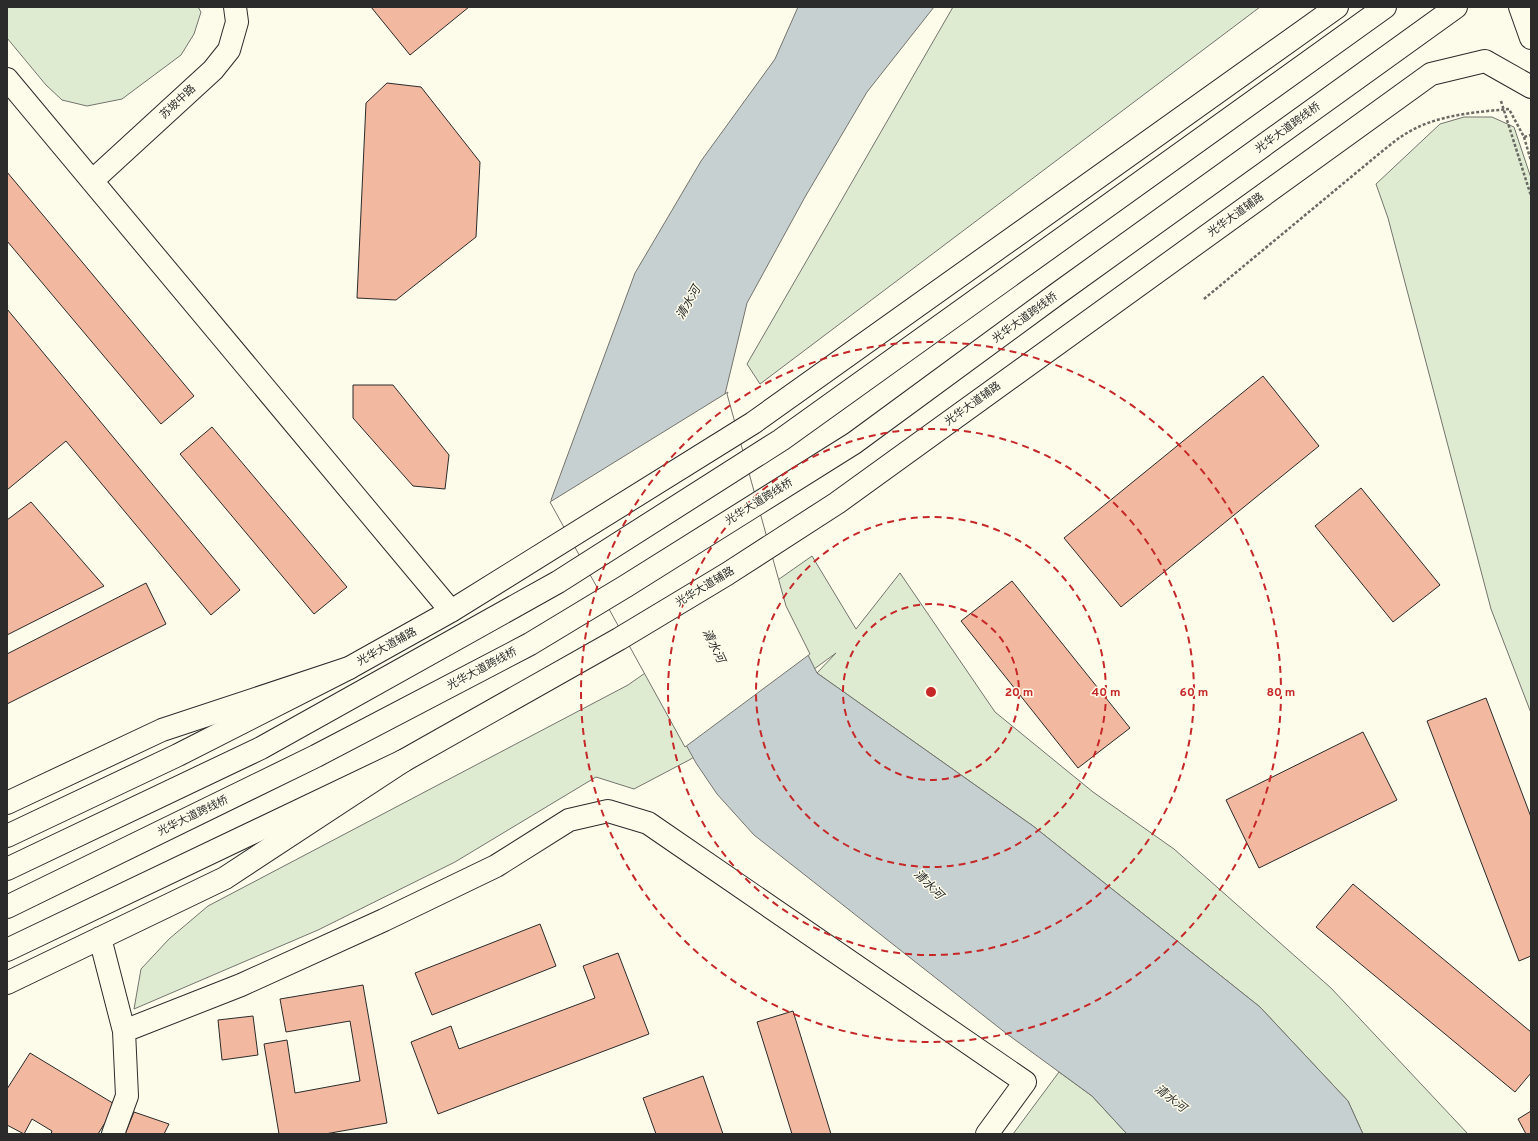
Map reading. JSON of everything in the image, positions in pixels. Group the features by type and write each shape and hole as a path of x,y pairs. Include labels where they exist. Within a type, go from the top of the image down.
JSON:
{"street":[{"name":"苏坡中路","path":"92,181 213,70 229,50 237,22 235,7"},
{"name":"光华大道辅路","path":"349,668 451,611 753,424 1337,7"},
{"path":"7,869 260,748 558,582 781,440 1385,7"},
{"name":"光华大道跨线桥","path":"7,907 330,748 530,644 626,586 854,443 1057,294 1456,7"},
{"path":"1520,7 1531,38"},
{"name":"光华大道辅路","path":"403,761 618,639 727,574 843,498 1431,74 1485,61 1531,87"},
{"path":"7,79 451,611"},
{"path":"7,836 178,756 349,668"},
{"path":"7,803 162,730 349,668"},
{"path":"7,950 403,761"},
{"path":"7,983 225,878 403,761"},
{"path":"124,1031 242,985 384,920 496,866 569,820 608,811 648,823 1024,1082 987,1134"},
{"path":"100,938 124,1031 127,1096 113,1134"}],"path":[{"path":"1204,299 1380,153 1408,132 1433,122 1470,112 1509,109 1524,138 1531,161"},
{"path":"1524,138 1531,135"}],"green space":[{"path":"7,7 198,7 201,12 194,34 181,55 122,99 87,106 62,100 46,85 7,38"},
{"path":"953,7 1260,7 760,384 747,364"},
{"path":"1464,117 1492,117 1514,127 1531,178 1531,713 1491,609 1388,218 1376,184 1440,124"},
{"path":"812,556 856,629 900,573 995,712 1093,792 1174,849 1331,988 1468,1134 1363,1134 1348,1101 1260,1007 1033,826 817,673 836,653 691,759 634,789 596,777 455,862 318,930 134,1009 141,969 169,939 208,906 628,685"},
{"path":"1059,1072 1092,1096 1127,1134 1013,1134"}],"water":[{"name":"清水河","path":"798,7 934,7 867,92 805,197 747,303 725,394 784,607 817,673 1033,826 1260,1007 1348,1101 1363,1134 1127,1134 1092,1096 1007,1034 754,835 717,794 696,763 551,500 635,273 701,161 775,59"}],"pier":[{"path":"728,392 727,394 786,606 810,654 685,747 550,502"}],"building":[{"path":"371,7 469,7 410,55"},
{"path":"387,83 421,87 480,162 476,237 396,300 357,298 366,103"},
{"path":"7,172 194,396 161,424 7,241"},
{"path":"7,309 240,590 211,615 66,441 7,490"},
{"path":"1263,376 1319,446 1121,607 1064,538"},
{"path":"353,385 393,385 449,455 445,489 413,486 353,418"},
{"path":"212,427 347,587 314,614 180,454"},
{"path":"1361,488 1440,585 1393,622 1315,526"},
{"path":"31,502 104,586 7,635 7,520"},
{"path":"1012,581 1130,728 1078,768 961,621"},
{"path":"146,583 166,624 7,704 7,654"},
{"path":"1486,698 1531,817 1531,956 1519,961 1427,721"},
{"path":"1363,732 1397,800 1259,868 1226,800"},
{"path":"1353,884 1531,1032 1531,1073 1515,1092 1316,927"},
{"path":"540,924 556,966 432,1015 415,973"},
{"path":"618,953 649,1034 438,1114 411,1042 451,1026 459,1049 595,998 583,966"},
{"path":"363,985 387,1123 325,1134 279,1134 264,1044 287,1040 295,1093 360,1081 350,1021 286,1032 280,999"},
{"path":"793,1011 831,1134 792,1134 757,1022"},
{"path":"253,1016 258,1055 222,1060 218,1020"},
{"path":"30,1053 116,1105 98,1134 51,1134 52,1131 32,1119 24,1134 7,1125 7,1089"},
{"path":"703,1076 723,1134 656,1134 643,1098"},
{"path":"1531,1111 1531,1134 1526,1134 1518,1119"},
{"path":"134,1112 169,1124 164,1134 125,1134"}]}
